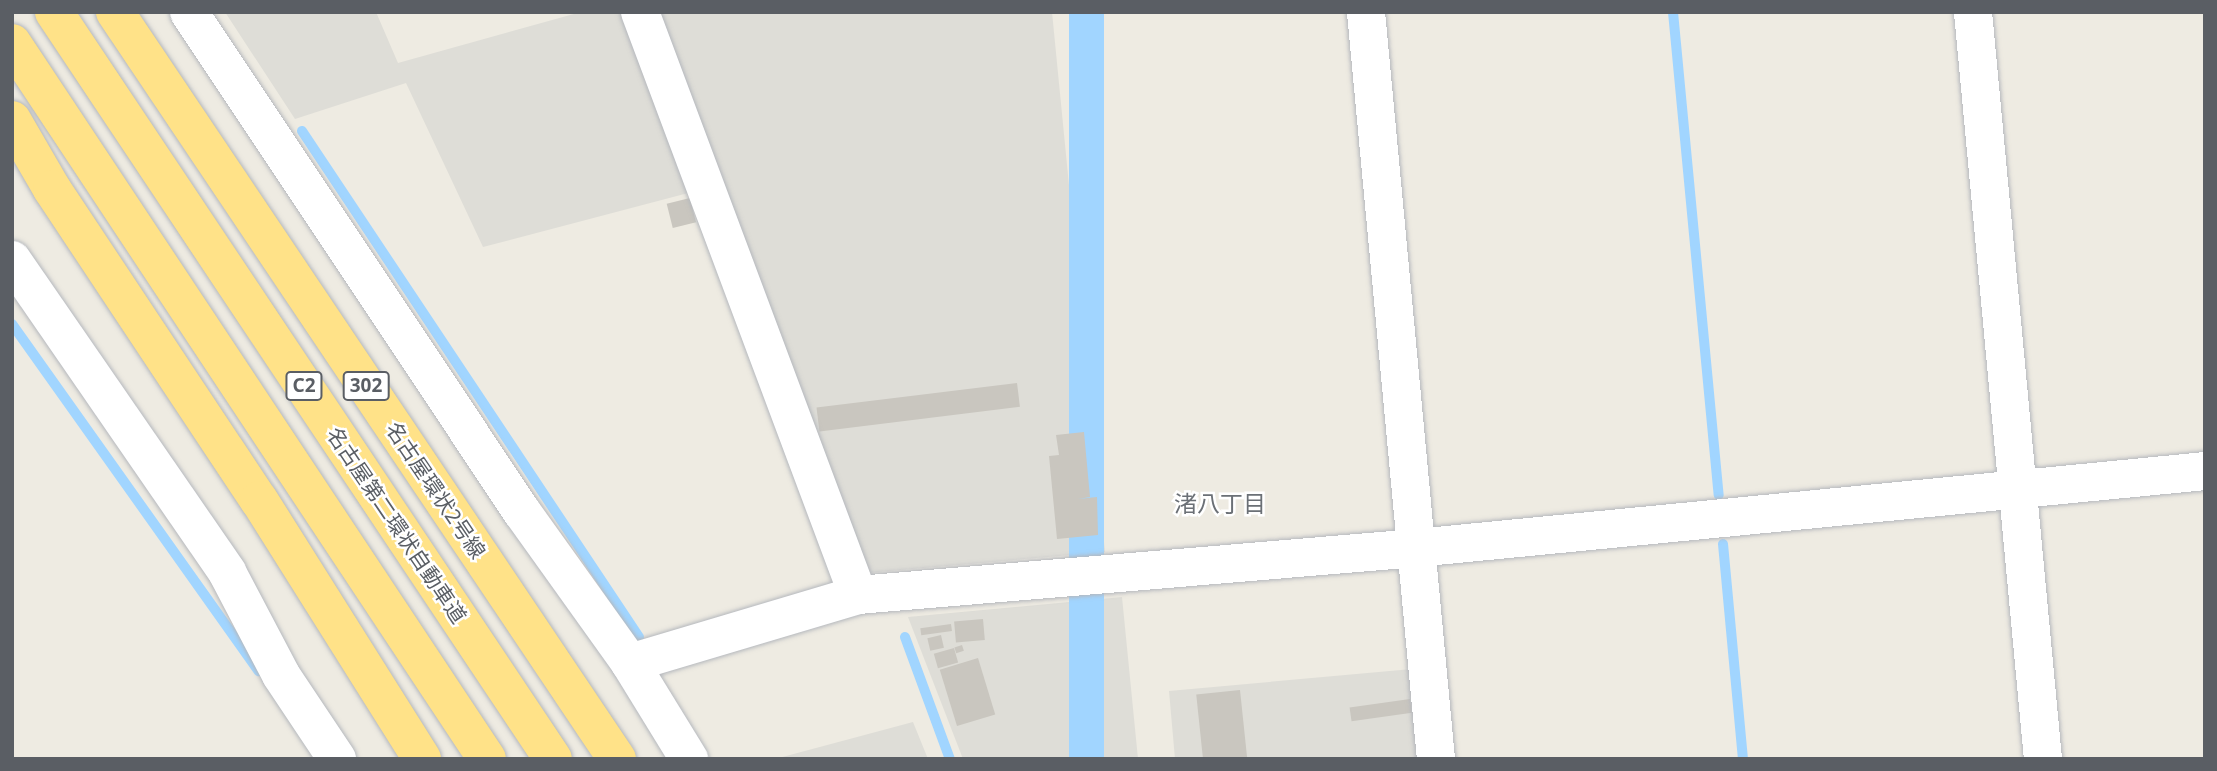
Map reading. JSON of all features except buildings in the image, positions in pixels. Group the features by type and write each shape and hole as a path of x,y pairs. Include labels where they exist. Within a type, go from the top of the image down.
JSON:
{"highway":[{"name":"名古屋第二環状自動車道","path":"54,12 553,759"},
{"name":"名古屋環状2号線","path":"115,12 617,759"},
{"path":"12,43 486,759"},
{"path":"12,120 51,189 259,500 422,759"}],"street":[{"path":"189,12 522,512 630,663 689,759"},
{"path":"640,12 858,595"},
{"path":"1366,12 1436,759"},
{"path":"1973,12 2043,759"},
{"path":"12,260 228,572 281,675 337,759"},
{"path":"630,663 858,595 1416,548 2205,471"}],"shaded area":[{"path":"225,12 376,12 398,63 581,12 626,12 692,192 483,247 406,83 295,119"},
{"path":"655,12 1052,12 1105,552 866,573"},
{"path":"1122,597 1138,759 963,759 908,617"},
{"path":"1412,669 1419,759 1175,759 1169,691"},
{"path":"913,722 928,759 775,759"}],"water":[{"path":"1069,12 1104,12 1104,759 1069,759"}],"waterway":[{"path":"1673,12 1719,495"},
{"path":"302,131 639,637"},
{"path":"12,324 259,671"},
{"path":"1723,544 1743,759"},
{"path":"905,637 950,759"}],"district":[{"name":"渚八丁目","path":"1220,503"}]}
